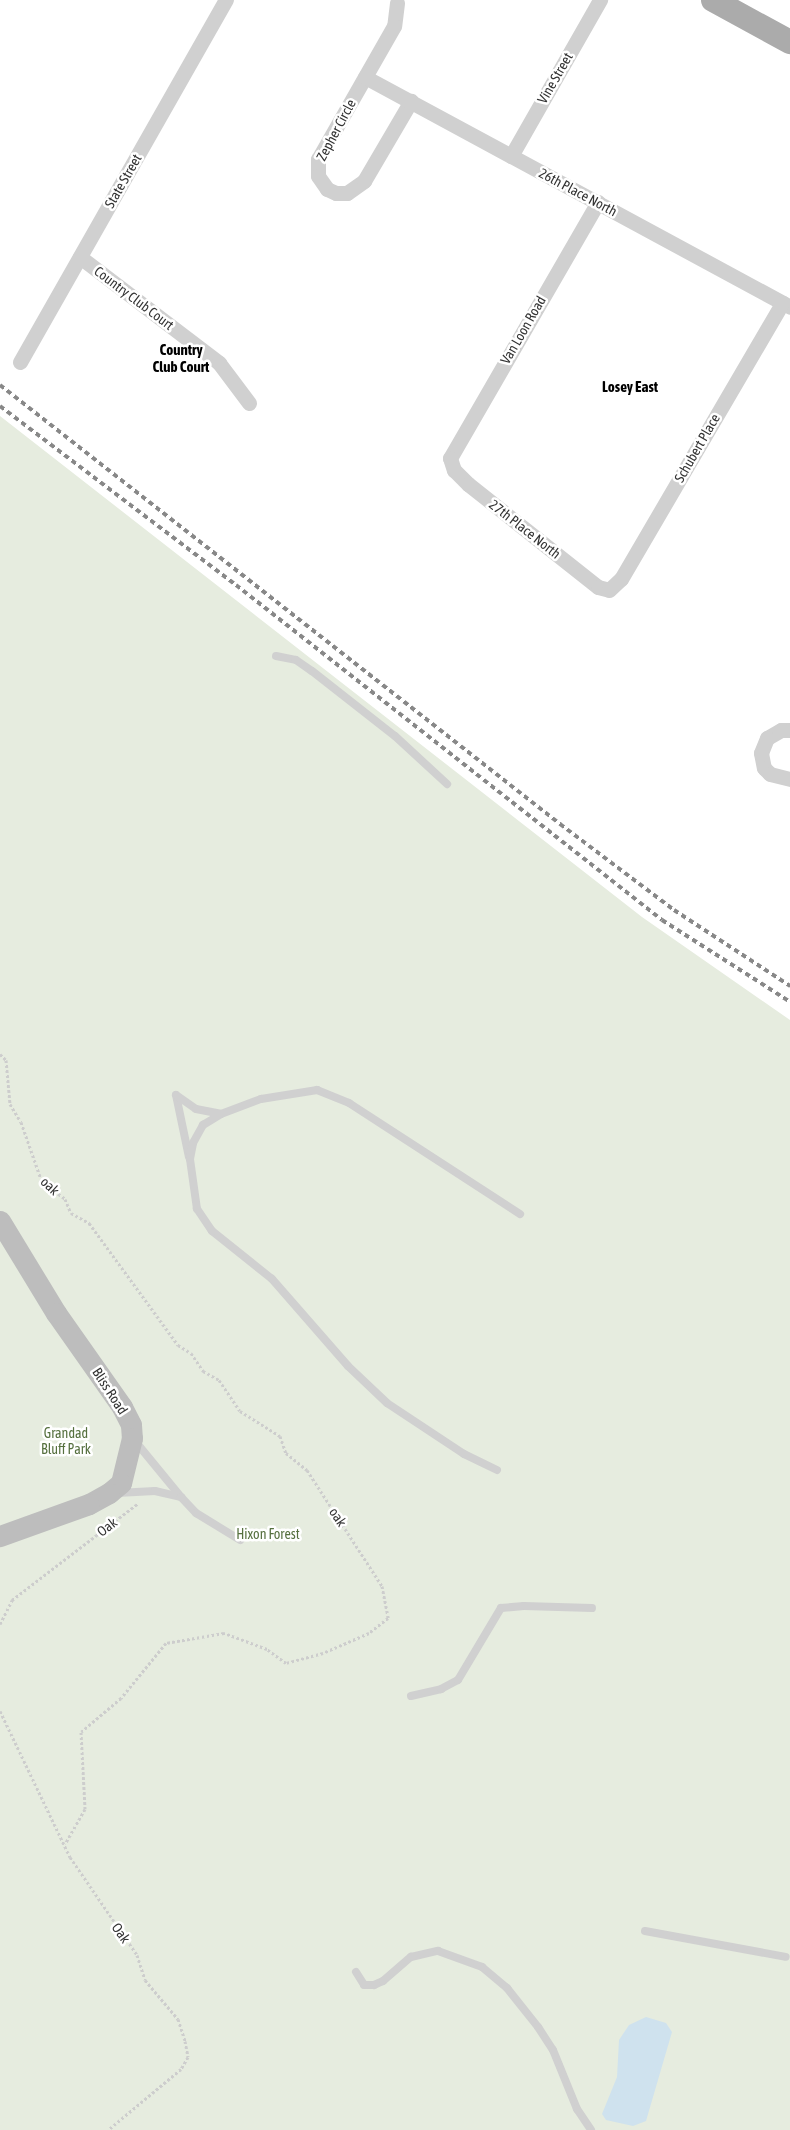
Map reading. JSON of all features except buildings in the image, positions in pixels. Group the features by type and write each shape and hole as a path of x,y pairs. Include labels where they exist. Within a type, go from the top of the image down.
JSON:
{"main road":[{"path":"713,0 790,42"}],"street":[{"name":"State Street","path":"20,362 226,0"},
{"name":"Vine Street","path":"511,156 600,0"},
{"name":"Zepher Circle","path":"397,4 394,26 318,159 321,182 336,193 347,193 364,181 411,101"},
{"name":"26th Place North","path":"365,77 786,305"},
{"name":"Van Loon Road","path":"450,458 598,202"},
{"name":"Country Club Court","path":"80,257 219,363 249,403"},
{"name":"Schubert Place","path":"609,590 620,580 786,305"},
{"name":"27th Place North","path":"450,458 454,470 468,484 598,587 609,590"},
{"path":"790,730 773,733 767,738 761,752 764,768 770,774 790,779"},
{"name":"Bliss Road","path":"0,1221 56,1313 122,1407 131,1425 132,1438 121,1483 108,1494 89,1504 0,1536"}],"lane":[{"path":"276,656 296,660 312,671 402,741 447,784"},
{"path":"190,1159 193,1143 203,1125 222,1114 261,1099 316,1090 332,1094 520,1214"},
{"path":"222,1114 196,1109 176,1095 190,1159 198,1209 212,1231 272,1279 348,1366 386,1403 464,1454 497,1470"},
{"path":"132,1438 180,1497 196,1513 240,1540"},
{"path":"108,1494 152,1492 180,1497"},
{"path":"411,1696 441,1689 458,1680 501,1608 524,1606 592,1608"},
{"path":"645,1931 786,1957"},
{"path":"356,1972 364,1985 374,1985 383,1982 411,1957 438,1951 482,1967 507,1988 538,2027 553,2050 577,2108 591,2130"}],"path":[{"name":"oak","path":"0,1054 6,1060 10,1104 21,1122 42,1182 64,1199 71,1213 89,1223 178,1345 191,1352 203,1371 219,1380 240,1411 258,1419 264,1429 280,1436 286,1453 308,1470 382,1586 388,1618 369,1633 323,1653 286,1663 266,1649 224,1633 166,1643 121,1698 81,1732 85,1809 64,1844"},
{"name":"Oak","path":"0,1624 12,1600 152,1492"},
{"name":"Oak","path":"0,1711 64,1844 137,1955 145,1980 178,2019 188,2057 181,2069 108,2130"}],"green space":[{"path":"0,416 642,917 790,1020 790,2130 0,2130"}],"water":[{"path":"646,2017 666,2023 672,2032 646,2121 633,2126 606,2120 602,2114 617,2077 619,2040 629,2025"}],"railway":[{"path":"0,385 560,824 674,910 790,986"},
{"path":"0,406 236,585 662,920 790,1002"}],"district":[{"name":"Country Club Court","path":"181,358"},
{"name":"Losey East","path":"630,387"}],"park label":[{"name":"Grandad Bluff Park","path":"66,1442"},
{"name":"Hixon Forest","path":"268,1534"}]}
